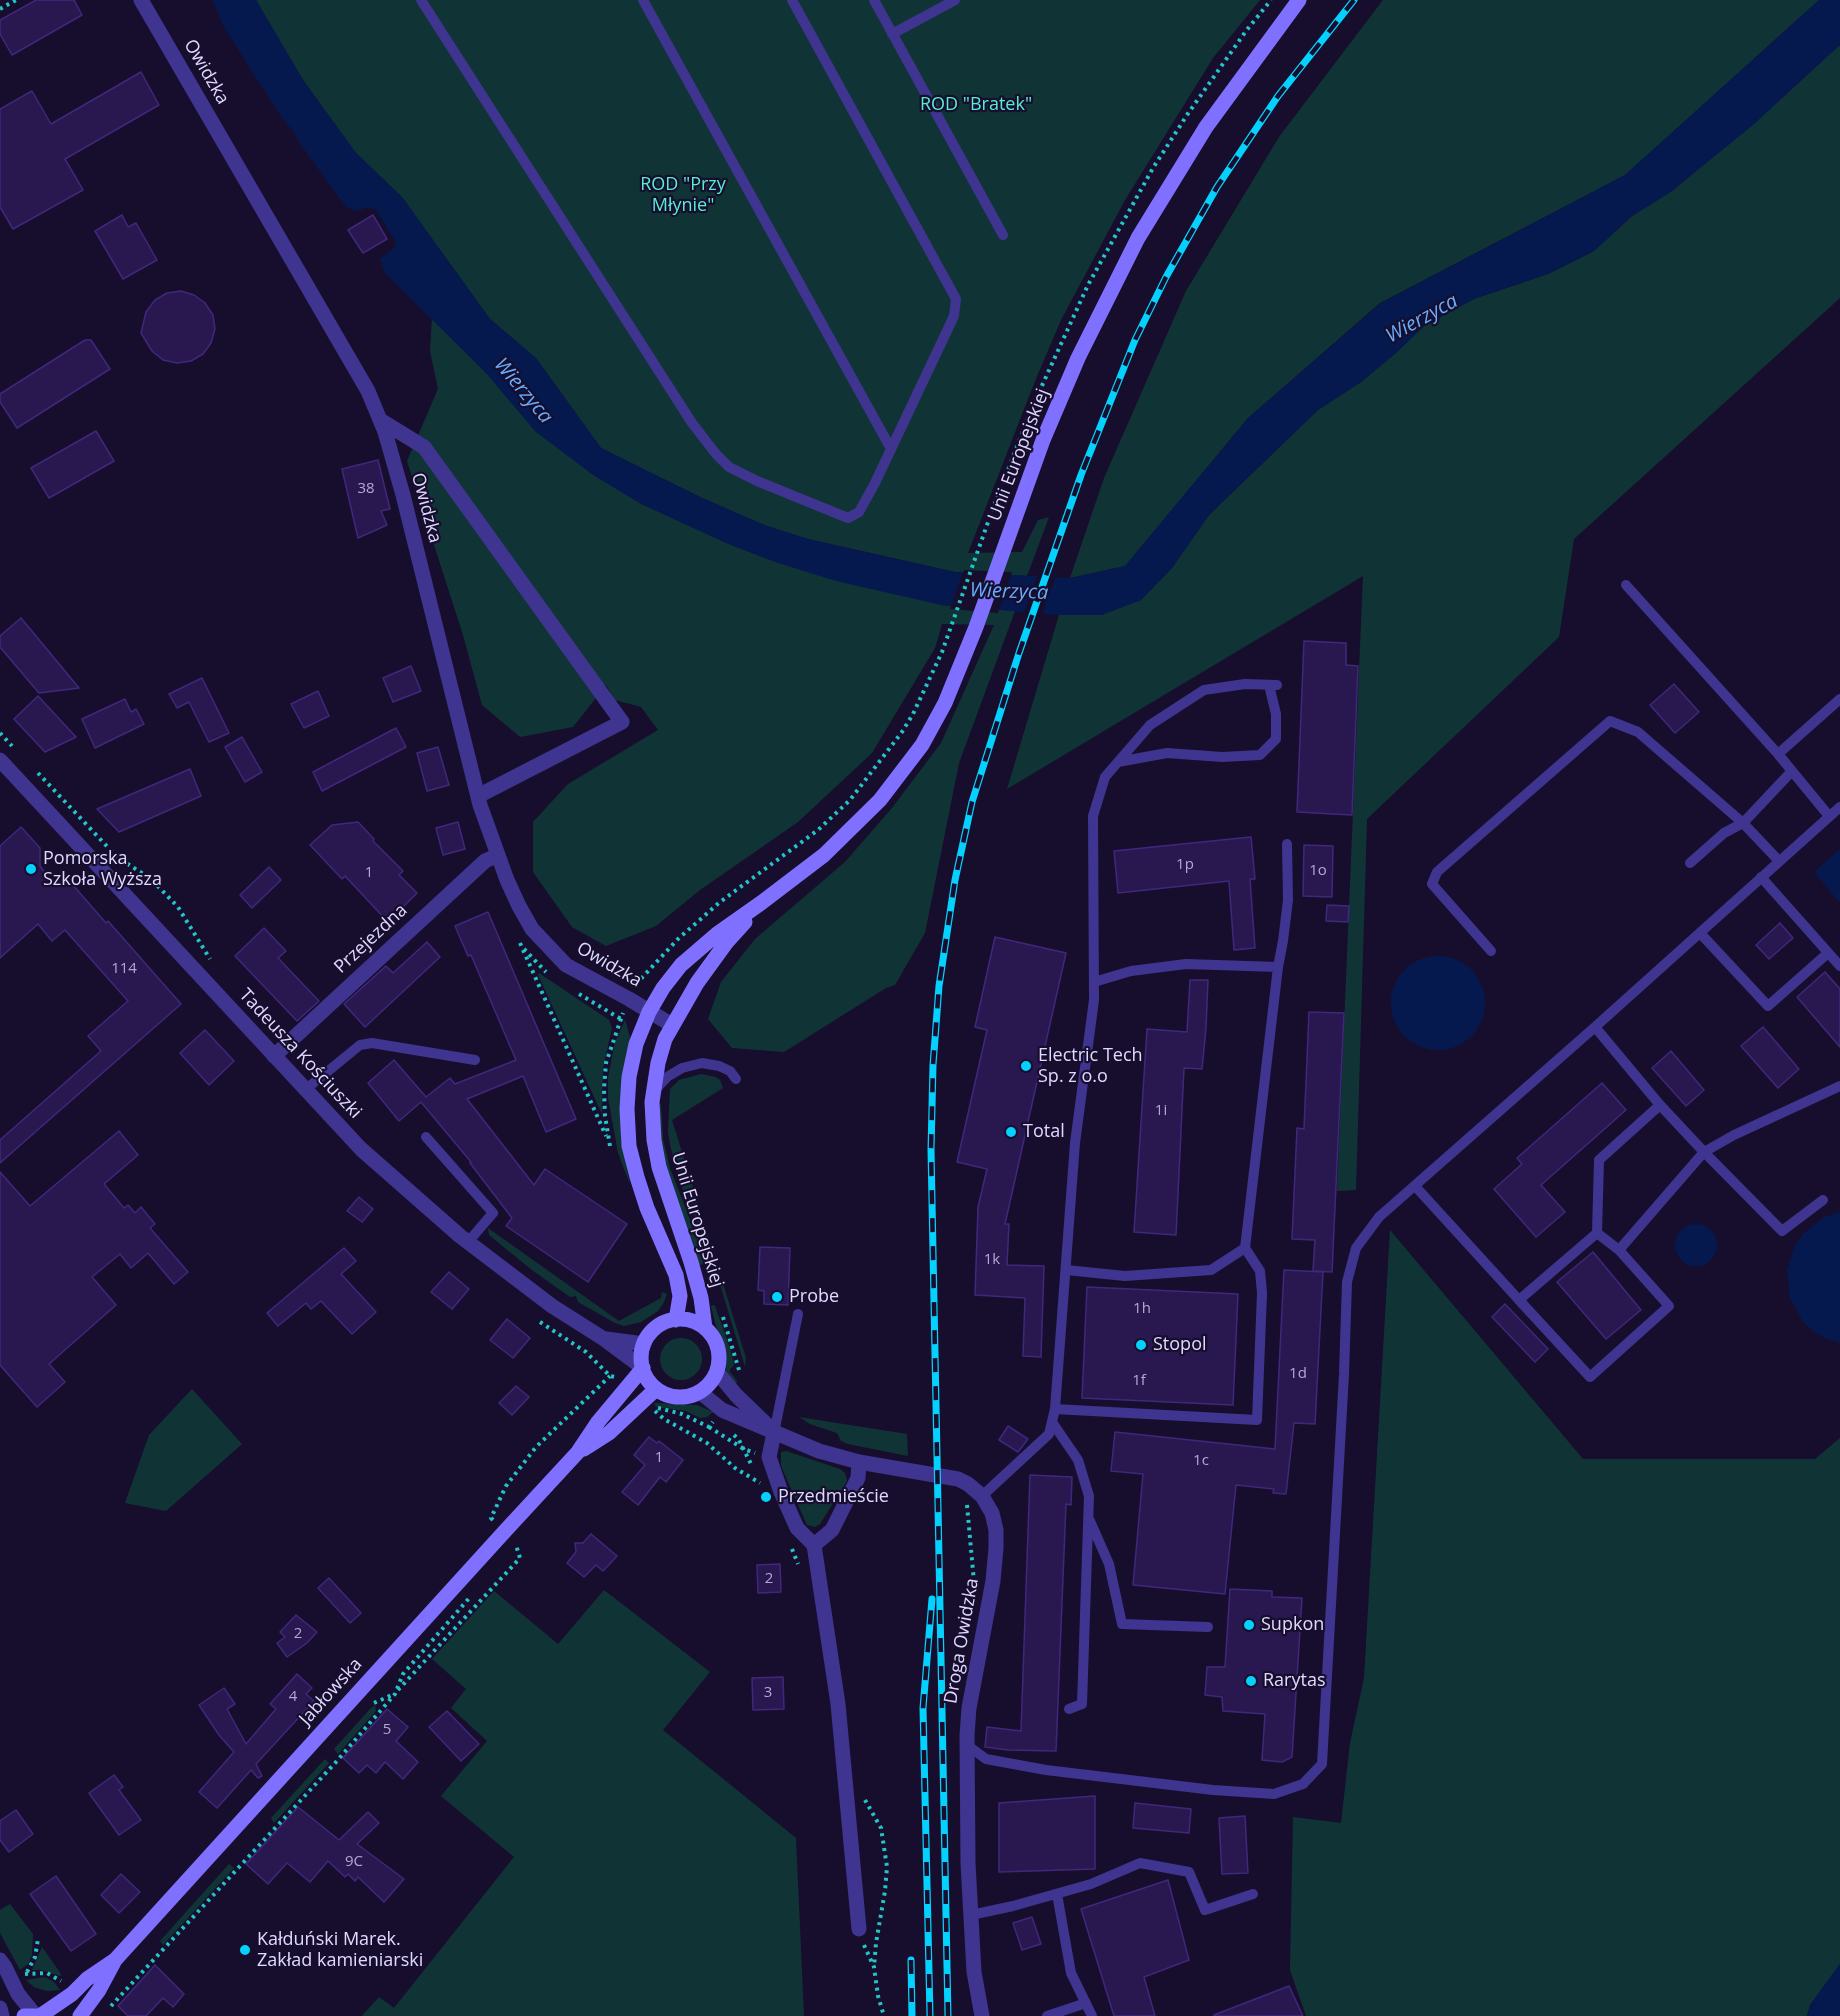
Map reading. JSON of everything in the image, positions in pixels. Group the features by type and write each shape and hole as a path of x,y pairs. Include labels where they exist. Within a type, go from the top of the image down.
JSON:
{"main road":[{"name":"Unii Europejskiej","path":"649,1012 663,988 681,965 717,934 824,855 880,800 927,734 945,703 976,627 1043,440 1078,358 1138,238 1206,127 1299,0"},
{"name":"Unii Europejskiej","path":"705,1328 701,1298 691,1262 659,1167 654,1140 653,1092 658,1063 672,1025 726,943 761,903"},
{"name":"Owidzka","path":"649,1012 636,1044 629,1077 627,1109 629,1146 647,1208 676,1275 680,1296 676,1320"},
{"path":"676,1320 687,1320 705,1328 714,1337 718,1348 717,1372 710,1384 700,1392 689,1396 666,1395 656,1389 648,1380 643,1368 642,1352 649,1335 666,1322 676,1320"},
{"name":"Jabłowska","path":"35,2016 72,1994 87,1979 115,1960 510,1536 579,1452 598,1422 643,1368"},
{"name":"Jabłowska","path":"579,1452 609,1433 656,1389"},
{"name":"Jabłowska","path":"81,2016 99,1990 115,1960"}],"street":[{"name":"Owidzka","path":"141,0 368,391 380,420 403,495 478,796 498,855 519,906 532,929 566,965 672,1025"},
{"path":"380,420 424,447 622,722 478,796"},
{"name":"Tadeusza Kościuszki","path":"0,760 361,1149 442,1222 552,1306 604,1339 643,1368"},
{"name":"Przejezdna","path":"274,1056 485,861 498,855"},
{"name":"Tadeusza Kościuszki","path":"604,1339 644,1344"},
{"path":"717,1372 736,1395 774,1433"},
{"path":"700,1392 722,1410 819,1450 858,1462 958,1479 982,1496"},
{"path":"774,1433 769,1457 781,1492 797,1528 814,1545 838,1704 859,1929"},
{"path":"814,1545 831,1530 858,1478 858,1462"},
{"name":"Droga Owidzka","path":"982,1496 988,1504 994,1521 996,1548 993,1581 969,1708 967,1745 968,1863 974,1972 982,2016"},
{"path":"0,1960 18,1994 35,2016"},
{"path":"0,2008 2,2016"}],"lane":[{"path":"420,0 692,423 716,454 729,467 757,481 848,518 859,512 875,483 954,315 956,299 792,0"},
{"path":"643,0 891,447"},
{"path":"874,0 1003,235"},
{"path":"892,34 955,0"},
{"path":"1626,585 1778,754 1829,816"},
{"path":"982,1496 1049,1434 1055,1410 1075,1143 1094,1000 1093,816 1105,777 1150,725 1204,690 1245,684 1273,685 1276,739 1260,755 1222,757 1167,753 1118,762"},
{"path":"1778,754 1840,699"},
{"path":"1491,951 1432,884 1437,872 1610,721 1638,732 1743,823 1779,861"},
{"path":"1690,863 1724,833 1743,823 1792,771"},
{"path":"967,1745 986,1759 1046,1770 1214,1790 1274,1794 1303,1784 1322,1764 1344,1386 1347,1281 1356,1248 1379,1217 1840,807"},
{"path":"1055,1410 1257,1420 1262,1293 1260,1271 1245,1248 1288,900 1287,844"},
{"path":"1761,877 1840,966"},
{"path":"1700,933 1768,1006 1828,952"},
{"path":"1094,982 1131,972 1186,964 1278,967"},
{"path":"1595,1027 1660,1105 1782,1231 1824,1200"},
{"path":"305,1090 360,1045 372,1043 475,1060"},
{"path":"653,1092 668,1077 682,1068 702,1064 719,1066 729,1071 736,1079"},
{"path":"1619,1250 1704,1152 1734,1135 1840,1086"},
{"path":"1520,1300 1597,1233 1599,1160 1660,1105"},
{"path":"426,1137 493,1213 468,1242"},
{"path":"1414,1186 1590,1377 1669,1306 1619,1250 1597,1233"},
{"path":"1066,1270 1125,1276 1211,1270 1245,1248"},
{"path":"774,1433 798,1314"},
{"path":"1052,1422 1078,1460 1089,1496 1082,1704 1069,1709"},
{"path":"1088,1518 1109,1564 1122,1624 1208,1627"},
{"path":"971,1915 1091,1884 1140,1863 1189,1872 1205,1911 1253,1894"},
{"path":"1057,1894 1071,1973 1092,2016"},
{"path":"1047,2016 1086,2003"}],"path":[{"path":"0,9 16,0"},
{"path":"662,956 720,902 818,830 850,800 902,732 912,714 942,652 980,550"},
{"path":"0,733 15,750"},
{"path":"31,766 117,856 151,879 178,907 212,963"},
{"path":"517,937 609,1142"},
{"path":"719,1308 740,1376"},
{"path":"105,2012 520,1558 510,1536 491,1518 506,1486 536,1447 610,1376"},
{"path":"650,1406 664,1419 707,1443 735,1468 762,1484 757,1475"},
{"path":"715,1419 723,1426"},
{"path":"709,1427 744,1449 769,1457"},
{"path":"731,1433 739,1440 753,1467"},
{"path":"508,1549 510,1536"},
{"path":"789,1542 802,1573"},
{"path":"368,1706 395,1694 403,1674 470,1599 474,1591"},
{"path":"861,1794 881,1828 886,1854 887,1878 874,1967 878,1996 884,2016"},
{"path":"859,1929 874,1967"},
{"path":"26,1974 35,1957 38,1939"}],"green space":[{"name":"ROD \"Przy Młynie\"","path":"256,0 1260,0 1213,58 1125,200 1061,320 1035,381 968,553 1022,552 1038,520 1049,517 1027,576 955,572 808,539 764,525 700,497 601,448 536,358 490,319 402,197 356,153 303,80"},
{"path":"1383,0 1819,0 1625,175 1380,303 1248,418 1125,566 1070,578 1104,478 1186,291 1279,137"},
{"path":"1840,45 1840,298 1574,539 1559,637 1367,819 1356,1190 1337,1191 1363,576 1007,789 1059,615 1101,615 1141,600 1172,568 1209,515 1318,410 1361,382 1424,326 1474,299 1548,274 1594,251 1632,216 1672,191"},
{"path":"432,318 487,374 536,432 941,605 1015,611 959,763 925,933 895,985 886,988 784,1052 732,1048 708,1019 721,982 755,939 845,862 892,808 941,743 994,625 942,624 935,648 872,753 798,822 700,890 656,926 606,946 572,927 533,872 533,822 568,784 658,730 641,707 615,700 606,685 573,727 520,737 482,705 463,635 407,461 438,389 430,351"},
{"path":"539,973 609,1020 612,1028 603,1068 602,1114 538,975"},
{"path":"625,1020 630,1037 621,1088 621,1140 630,1185 618,1153 608,1098 608,1077 615,1042"},
{"path":"701,1074 716,1077 723,1088 672,1120 746,1358 745,1367 713,1261 681,1185 668,1132 670,1089 679,1080"},
{"path":"661,1103 663,1139 670,1168 707,1264 699,1265 666,1170 659,1140 658,1112"},
{"path":"488,1228 619,1321 661,1298 662,1292 667,1294 663,1304 658,1311 641,1322 624,1326 615,1323 578,1302 576,1296 570,1297 532,1270 489,1235"},
{"path":"1390,1230 1583,1459 1815,1459 1840,1438 1840,1964 1810,2005 1807,2016 1306,2016 1290,1970 1293,1817 1341,1823 1350,1743 1364,1678"},
{"path":"713,1305 730,1348 734,1365 730,1372 737,1381 736,1384 727,1374 724,1348 717,1330 711,1306"},
{"path":"681,1338 695,1345 702,1359 695,1373 681,1380 667,1373 660,1359 667,1345"},
{"path":"192,1389 242,1444 166,1511 125,1503 149,1435"},
{"path":"654,1403 697,1405 713,1412 707,1417 700,1418 686,1411 656,1407"},
{"path":"799,1417 907,1434 908,1456 848,1444 841,1441 837,1433 810,1424"},
{"path":"786,1451 840,1469 845,1473 847,1481 820,1524 815,1527 807,1525 781,1466 781,1452"},
{"path":"604,1590 710,1672 663,1730 796,1838 804,2016 362,2016 379,1997 394,2008 514,1857 441,1796 487,1741 451,1708 466,1689 432,1659 494,1591 558,1644"},
{"path":"375,1705 376,1711 338,1754 334,1749"},
{"path":"325,1759 329,1763 274,1823 271,1818"},
{"path":"229,1864 234,1868 163,1945 160,1941"},
{"path":"10,1904 33,1934 32,1955 28,1964 20,1970 0,1933 0,1910"},
{"path":"42,1947 61,1974 60,1976 41,1970 32,1970"},
{"path":"45,1977 54,1982 60,1990 47,1991 34,1987 26,1980"}],"water":[{"name":"Wierzyca","path":"212,0 256,0 303,80 356,153 402,197 490,319 536,358 601,448 700,497 764,525 808,539 955,572 1070,578 1125,566 1248,418 1381,303 1625,175 1819,0 1840,0 1840,45 1753,125 1672,191 1632,216 1594,251 1548,274 1474,299 1424,326 1361,382 1318,410 1209,515 1172,568 1141,600 1101,615 1059,615 941,605 836,581 728,544 641,504 593,475 536,432 487,374 384,272 380,259 395,247 396,242 375,209 370,207 355,211 346,207 282,118 225,29"},
{"path":"1840,849 1840,903 1814,872"},
{"path":"1438,956 1456,960 1471,970 1481,985 1485,1003 1481,1021 1471,1036 1456,1046 1438,1050 1420,1046 1405,1036 1395,1021 1391,1003 1395,985 1405,970 1420,960"},
{"path":"1840,1212 1840,1343 1825,1338 1803,1322 1790,1298 1787,1271 1795,1245 1803,1234 1824,1217"},
{"path":"1696,1224 1711,1230 1717,1245 1711,1260 1696,1266 1681,1260 1675,1245 1681,1230"},
{"path":"1840,1964 1840,2016 1807,2016 1810,2005"}],"pier":[{"path":"964,570 1012,572 998,613 950,609"},
{"path":"1038,574 1056,575 1041,617 1023,615"}],"building":[{"path":"36,0 74,0 82,15 12,55 0,34 0,20"},
{"path":"141,72 159,105 65,159 83,190 13,229 0,207 0,109 32,91 51,124"},
{"path":"122,215 128,227 136,223 157,260 123,279 95,231"},
{"path":"373,215 387,239 363,253 348,230"},
{"path":"181,291 194,295 205,303 213,315 215,329 211,343 203,354 191,361 177,363 163,360 152,351 141,333 146,312 155,300 167,293"},
{"path":"85,340 91,340 110,369 17,428 0,402 0,394"},
{"path":"96,431 114,461 49,498 31,468"},
{"path":"378,460 390,509 381,511 387,525 358,538 342,469"},
{"path":"21,618 79,688 39,693 0,647 0,636"},
{"path":"1304,641 1346,643 1346,665 1358,666 1352,815 1297,812"},
{"path":"411,666 421,691 393,702 383,678"},
{"path":"202,678 229,733 209,742 189,702 177,708 169,694"},
{"path":"1674,684 1699,712 1675,733 1650,705"},
{"path":"318,691 329,716 304,728 291,704"},
{"path":"38,696 76,737 45,752 14,719"},
{"path":"125,699 131,712 136,709 144,724 95,748 82,719"},
{"path":"396,728 406,747 322,791 313,772"},
{"path":"242,737 262,772 245,782 225,747"},
{"path":"438,747 449,785 427,791 417,753"},
{"path":"190,769 201,796 119,832 97,809"},
{"path":"358,822 374,839 373,841 403,871 399,875 417,893 388,922 345,876 342,879 310,845 332,825"},
{"path":"458,822 465,849 443,855 436,828"},
{"path":"21,827 40,848 40,866 46,874 53,881 72,884 181,1004 0,1163 0,1140 101,1051 88,1036 128,1001 65,930 52,941 38,924 0,958 0,846"},
{"path":"1251,837 1255,879 1250,879 1255,948 1234,950 1229,881 1118,893 1114,851"},
{"path":"1304,845 1333,846 1332,897 1303,896"},
{"path":"269,867 281,880 252,908 240,895"},
{"path":"1327,905 1349,906 1348,922 1326,921"},
{"path":"488,912 576,1119 546,1132 523,1076 467,1099 534,1185 545,1169 627,1224 588,1282 506,1226 512,1218 471,1162 421,1102 399,1121 368,1083 394,1060 426,1097 450,1078 455,1084 516,1060 471,955 468,956 455,926"},
{"path":"1780,923 1793,938 1769,959 1756,945"},
{"path":"264,928 286,951 278,958 319,1001 297,1021 235,956"},
{"path":"995,937 1066,953 1005,1224 1009,1224 1007,1265 1044,1266 1041,1357 1023,1356 1025,1298 975,1295 978,1207 987,1169 957,1162 987,1030 975,1027"},
{"path":"427,942 440,957 365,1027 344,1004 386,966 393,973"},
{"path":"1825,972 1840,989 1840,1047 1797,997"},
{"path":"1190,980 1208,980 1206,1028 1202,1069 1184,1068 1176,1235 1134,1232 1147,1029 1187,1032"},
{"path":"1309,1012 1344,1013 1332,1272 1313,1271 1315,1240 1292,1239 1297,1128 1304,1129"},
{"path":"1763,1027 1799,1069 1778,1088 1741,1046"},
{"path":"205,1030 234,1061 209,1085 180,1053"},
{"path":"1671,1051 1704,1090 1686,1106 1652,1068"},
{"path":"1602,1083 1626,1110 1541,1185 1565,1212 1536,1237 1494,1189 1522,1164 1517,1158"},
{"path":"119,1131 138,1155 104,1184 124,1208 128,1205 135,1213 141,1207 155,1224 150,1228 188,1272 174,1284 148,1253 131,1268 120,1254 92,1277 116,1305 49,1364 65,1382 37,1407 0,1365 0,1172 30,1206"},
{"path":"359,1197 373,1209 362,1222 347,1211"},
{"path":"760,1247 790,1248 788,1305 764,1304 764,1291 758,1290"},
{"path":"344,1248 356,1261 341,1274 376,1312 352,1334 321,1301 311,1309 306,1303 278,1326 267,1313"},
{"path":"1593,1252 1641,1310 1606,1339 1557,1282"},
{"path":"1284,1270 1323,1272 1315,1424 1294,1423 1286,1494 1273,1493 1274,1489 1236,1485 1225,1594 1133,1585 1143,1474 1111,1471 1115,1432 1275,1449"},
{"path":"449,1272 469,1289 452,1309 431,1292"},
{"path":"1087,1287 1238,1294 1233,1405 1082,1398"},
{"path":"1505,1304 1548,1349 1535,1362 1492,1317"},
{"path":"507,1319 530,1338 513,1358 490,1340"},
{"path":"516,1386 529,1397 512,1415 499,1403"},
{"path":"1008,1426 1028,1439 1018,1452 999,1440"},
{"path":"649,1437 657,1443 659,1441 683,1460 666,1482 660,1477 638,1505 622,1492 645,1465 634,1455"},
{"path":"1030,1475 1072,1477 1071,1505 1066,1504 1056,1751 985,1747 987,1727 1021,1731"},
{"path":"591,1534 617,1556 603,1571 596,1565 584,1577 567,1563 576,1552 575,1543 583,1543"},
{"path":"780,1564 781,1592 758,1593 757,1565"},
{"path":"329,1578 361,1613 350,1623 318,1588"},
{"path":"1230,1589 1272,1591 1272,1597 1302,1598 1292,1757 1282,1762 1262,1760 1265,1714 1223,1711 1222,1697 1205,1695 1207,1667 1225,1667"},
{"path":"296,1615 317,1632 307,1643 287,1657 277,1643 285,1637 280,1632"},
{"path":"297,1674 312,1688 306,1694 314,1701 256,1764 262,1776 258,1778 251,1770 217,1808 199,1792 234,1752 219,1735 199,1705 224,1688 235,1704 227,1709 246,1744 276,1709 270,1704"},
{"path":"783,1677 784,1709 753,1710 752,1678"},
{"path":"387,1709 408,1727 396,1741 418,1762 403,1779 385,1762 376,1773 367,1765 359,1773 343,1758"},
{"path":"447,1711 479,1744 461,1761 429,1727"},
{"path":"114,1775 123,1787 119,1790 141,1820 119,1835 89,1793"},
{"path":"1095,1796 1095,1869 999,1872 999,1803"},
{"path":"1135,1803 1191,1809 1189,1833 1133,1828"},
{"path":"298,1807 339,1840 368,1812 379,1823 357,1844 404,1879 384,1902 358,1877 355,1881 348,1874 345,1877 328,1861 310,1882 287,1863 268,1884 246,1864"},
{"path":"16,1810 33,1834 9,1852 0,1840 0,1821"},
{"path":"1245,1816 1248,1873 1222,1874 1219,1818"},
{"path":"121,1874 140,1892 119,1913 101,1895"},
{"path":"56,1876 96,1934 71,1951 30,1894"},
{"path":"1168,1880 1189,1960 1144,1977 1155,2016 1114,2016 1081,1909"},
{"path":"1032,1917 1041,1944 1022,1950 1013,1923"},
{"path":"155,1965 184,1994 173,2007 163,1998 146,2016 128,2016 118,2006"},
{"path":"1289,1986 1303,2016 1214,2016 1214,2015"}],"railway":[{"path":"948,2016 931,1150 933,1065 939,986 955,880 972,802 1019,653 1081,475 1135,340 1166,277 1217,187 1278,96 1354,0"},
{"path":"930,2016 923,1708 932,1599"},
{"path":"911,1960 912,2016"}],"place":[{"name":"Pomorska Szkoła Wyższa","path":"31,869"},
{"name":"Electric Tech Sp. z o.o","path":"1026,1066"},
{"name":"Total","path":"1011,1132"},
{"name":"Probe","path":"777,1297"},
{"name":"Stopol","path":"1141,1345"},
{"name":"Przedmieście","path":"766,1497"},
{"name":"Supkon","path":"1249,1625"},
{"name":"Rarytas","path":"1251,1681"},
{"name":"Kałduński Marek. Zakład kamieniarski","path":"245,1950"}],"park label":[{"name":"ROD \"Bratek\"","path":"976,105"}]}
